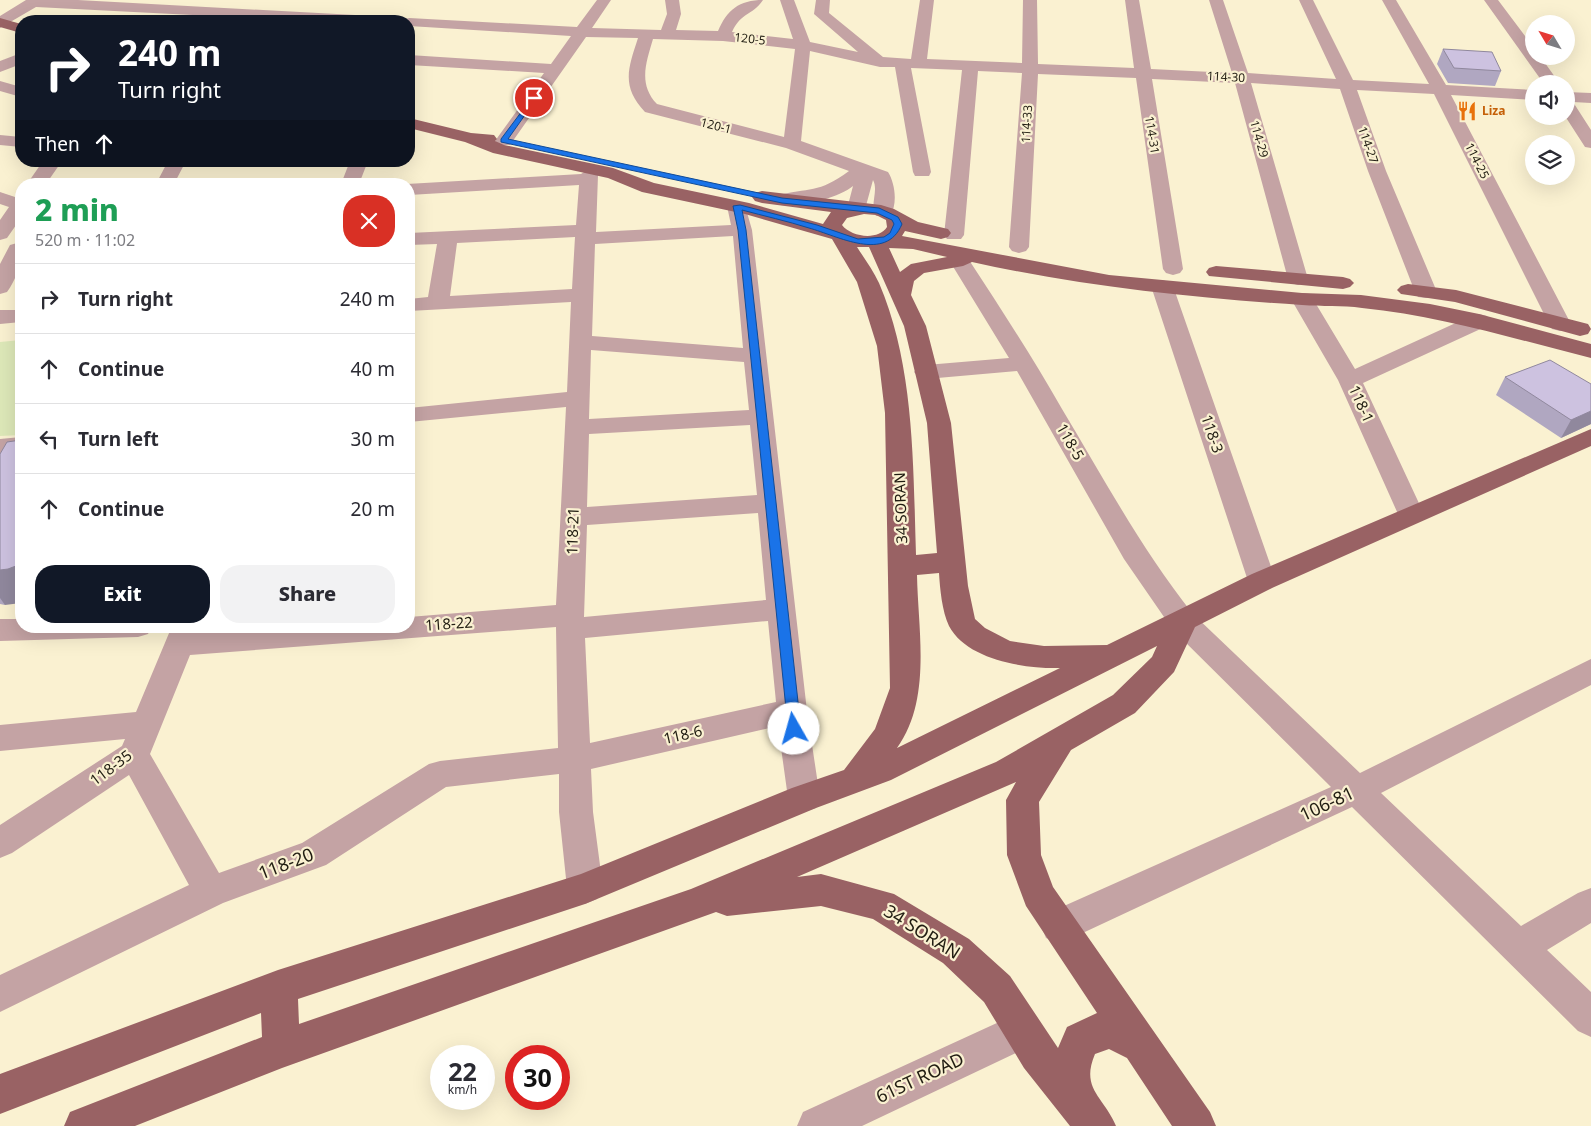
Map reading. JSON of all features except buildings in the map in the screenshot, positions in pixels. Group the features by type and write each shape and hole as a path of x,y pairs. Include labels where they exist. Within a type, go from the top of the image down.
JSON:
{"main road":[{"path":"1,22 15,27"},
{"path":"0,38 15,43"},
{"path":"415,124 471,138 499,149 613,174 637,176 782,200 857,209 889,215 911,226 1113,263 1168,278"},
{"path":"471,138 504,141 637,176 649,188 739,218 840,235 857,241 913,243 970,259 1109,281 1168,278 1300,289 1426,292 1456,296 1591,332"},
{"path":"840,235 834,231 834,220 838,215 857,209"},
{"path":"878,241 894,234 897,230 898,224 889,215"},
{"name":"34 SORAN","path":"840,235 868,282 888,346 897,413 902,566 905,688 889,734 856,780"},
{"path":"878,241 880,252 915,326 939,423 954,586 962,623 975,636 1004,651 1044,657 1114,656"},
{"path":"900,296 904,279 918,268 970,259"},
{"path":"1300,289 1479,321 1591,351"},
{"path":"0,1094 278,988 585,888 804,798 880,771 1183,622 1262,581 1411,514 1591,437"},
{"path":"902,566 952,562"},
{"path":"84,1126 282,1049 698,903 1007,771 1124,704 1163,664 1183,622"},
{"path":"1060,741 1022,800 1024,855 1038,895 1196,1126"},
{"name":"34 SORAN","path":"698,903 821,890 881,905 956,951 998,989 1038,1054 1084,1112"},
{"path":"278,988 282,1049"},
{"path":"1084,1112 1070,1067 1081,1041 1096,1032 1111,1030 1141,1045"}],"street":[{"path":"167,15 186,0"},
{"path":"504,141 604,0"},
{"path":"667,34 674,14 672,0"},
{"path":"729,0 725,9 732,16"},
{"path":"723,36 732,16 751,6 756,0"},
{"path":"922,172 910,63 928,0"},
{"name":"114-33","path":"1019,247 1030,69 1030,0"},
{"name":"114-31","path":"1132,0 1168,278"},
{"name":"114-29","path":"1216,0 1242,78 1300,289"},
{"name":"114-27","path":"1306,0 1347,84 1377,171 1426,292"},
{"name":"114-25","path":"1389,0 1440,89 1560,324"},
{"path":"1491,0 1545,75"},
{"path":"1,22 35,1 229,15"},
{"path":"792,144 803,45 787,2 822,7 880,62"},
{"name":"120-5","path":"415,22 580,32 723,36 803,45 880,62 910,63"},
{"name":"120-1","path":"647,34 636,72 636,89 640,99 651,108 792,144 882,176 885,184 889,215"},
{"path":"415,60 554,69"},
{"path":"0,68 15,61"},
{"name":"114-30","path":"910,63 1242,78 1525,94"},
{"path":"954,235 970,66"},
{"path":"0,86 15,90"},
{"path":"1575,97 1591,98"},
{"path":"1575,119 1591,143"},
{"path":"0,140 15,141"},
{"path":"40,178 49,167"},
{"path":"782,200 825,193 840,186 860,169 865,175 857,209"},
{"name":"118-21","path":"415,189 589,177 580,342 570,622 576,812 585,888"},
{"path":"0,198 15,203"},
{"path":"0,234 15,213"},
{"path":"415,239 585,235 739,218 763,417 792,711 804,798"},
{"path":"438,304 448,238"},
{"path":"0,288 13,249"},
{"name":"118-5","path":"970,259 1024,364 1156,590 1183,622 1591,1018"},
{"name":"118-3","path":"1168,278 1262,581"},
{"name":"118-1","path":"1300,289 1350,380 1411,514"},
{"path":"415,305 582,296"},
{"path":"0,317 15,316"},
{"path":"1350,380 1479,321"},
{"path":"580,342 756,356"},
{"path":"926,372 1024,364"},
{"path":"415,414 579,398"},
{"path":"577,427 763,417"},
{"path":"0,468 12,446"},
{"path":"573,518 772,503"},
{"name":"118-22","path":"415,627 570,622 782,610"},
{"path":"0,630 15,630"},
{"name":"118-22","path":"183,635 243,633"},
{"name":"118-35","path":"0,843 134,755 183,635"},
{"name":"106-81","path":"1059,926 1355,791 1591,672"},
{"name":"118-6","path":"575,760 792,711"},
{"path":"0,738 146,724"},
{"path":"134,755 211,892"},
{"name":"118-20","path":"0,994 211,892 314,854 440,774 575,760"},
{"path":"1518,947 1591,904"},
{"name":"61ST ROAD","path":"817,1126 1022,1030"}],"green space":[{"path":"15,341 15,435 0,436 0,342"}],"place":[{"name":"Liza","path":"1467,111"}],"route":[{"path":"534,98 504,141 738,192 782,200 879,210 895,218 898,224 894,234 887,238 868,242 857,241 814,226 737,206 742,230 765,432 794,729"}]}
